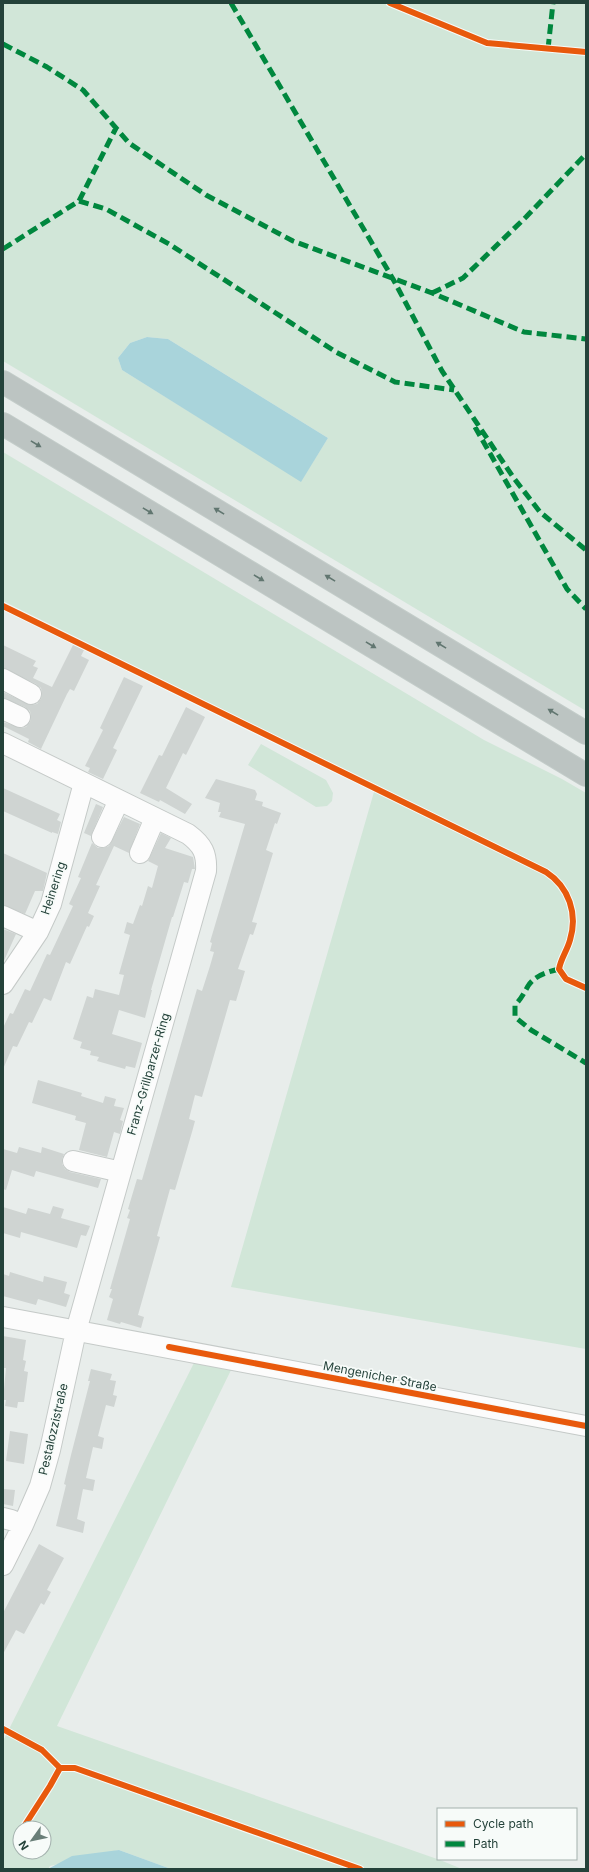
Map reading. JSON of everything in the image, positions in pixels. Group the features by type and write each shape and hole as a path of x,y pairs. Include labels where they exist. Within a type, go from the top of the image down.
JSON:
{"highway":[{"path":"3,382 586,733"},
{"path":"3,424 586,775"}],"street":[{"path":"3,679 31,694"},
{"path":"3,743 155,818 140,853"},
{"name":"Heinering","path":"3,984 9,962 38,932 50,904 84,783"},
{"path":"102,837 118,800"},
{"name":"Franz-Grillparzer-Ring","path":"76,1331 206,872 205,851 201,844 188,834 155,818"},
{"path":"3,916 38,932"},
{"path":"73,1160 121,1172"},
{"name":"Mengenicher Straße","path":"3,1317 586,1426"},
{"name":"Pestalozzistraße","path":"3,1565 23,1526 40,1486 50,1450 76,1331"},
{"path":"3,1518 23,1526"}],"green space":[{"path":"3,3 586,3 586,711 3,361","holes":["147,337 168,339 328,438 301,481 122,370 118,358 130,343"]},
{"path":"3,452 484,740 562,779 586,793 586,1349 231,1287 376,785 3,601"},
{"path":"261,744 326,780 333,793 332,801 327,806 316,807 248,765"},
{"path":"195,1361 232,1368 57,1726 462,1869 171,1869 119,1850 50,1866 48,1869 3,1869 3,1741"}],"water":[{"path":"147,337 168,339 328,438 301,482 122,370 118,358 130,343"},
{"path":"119,1850 171,1869 48,1869 72,1856"}],"building":[{"path":"3,645 36,661 33,666 38,668 33,678 52,687 73,645 84,650 81,656 89,660 74,691 70,689 67,694 41,749 28,742 29,739 3,726 3,722 21,728 26,727 30,722 31,716 30,711 25,707 3,698 3,692 31,705 37,704 41,699 42,694 41,688 36,684 3,668"},
{"path":"124,677 143,686 113,748 117,750 103,779 88,772 90,768 85,766 103,730 100,728"},
{"path":"186,707 205,717 186,755 183,753 166,788 192,804 185,814 160,800 159,802 140,793 159,755 162,756"},
{"path":"216,779 255,790 257,794 255,800 263,802 262,806 281,813 277,824 275,823 266,850 273,853 252,922 257,923 253,935 250,934 238,969 245,971 236,1001 230,1000 202,1097 195,1095 189,1119 195,1121 175,1190 170,1189 157,1236 160,1237 138,1315 144,1317 141,1328 121,1322 120,1324 107,1320 113,1299 109,1297 112,1289 110,1289 130,1219 127,1218 130,1210 128,1209 137,1179 142,1180 197,989 202,991 210,966 214,952 210,951 212,943 210,942 245,824 219,817 221,812 218,812 220,803 205,798"},
{"path":"3,788 60,814 57,820 61,822 58,834 52,833 3,811"},
{"path":"96,804 103,807 91,836 84,833"},
{"path":"124,817 140,824 129,853 114,846 96,885 100,886 88,913 94,916 89,927 87,926 70,964 66,962 51,1001 44,998 32,1023 29,1022 17,1047 13,1046 3,1069 3,1028 10,1013 13,1014 25,989 30,991 47,954 50,955 73,906 69,904 81,878 78,877 92,843 98,848 109,846"},
{"path":"161,833 171,838 165,848 193,857 195,869 192,869 188,883 184,882 172,917 151,990 145,1018 119,1010 112,1034 142,1043 135,1068 126,1066 125,1069 97,1061 99,1057 90,1055 91,1051 80,1048 82,1042 73,1039 87,996 93,998 95,989 119,995 124,975 119,974 130,935 124,933 127,922 133,924 140,905 142,906 148,886 152,888 158,866 148,861"},
{"path":"3,853 47,873 43,891 35,891 25,914 3,905"},
{"path":"3,929 16,934 3,963"},
{"path":"38,1080 82,1093 81,1096 103,1103 105,1096 116,1099 114,1106 124,1108 120,1120 123,1121 120,1134 114,1132 107,1157 79,1150 86,1123 75,1120 76,1116 32,1103"},
{"path":"19,1147 41,1153 42,1147 64,1154 62,1164 65,1169 70,1172 101,1179 98,1188 36,1171 34,1177 12,1170 6,1190 3,1189 3,1149 17,1153"},
{"path":"53,1206 64,1209 61,1218 90,1226 86,1236 81,1235 77,1248 21,1232 20,1238 3,1233 3,1207 26,1214 28,1208 50,1214"},
{"path":"10,1272 43,1282 44,1276 67,1282 64,1293 70,1295 66,1307 38,1299 36,1305 3,1296 3,1274 9,1276"},
{"path":"3,1336 26,1340 23,1360 26,1361 24,1371 28,1372 24,1402 18,1402 17,1408 5,1406 6,1400 3,1400 6,1368 3,1368"},
{"path":"91,1369 112,1374 110,1380 116,1381 113,1395 117,1396 114,1407 106,1405 98,1436 104,1438 102,1449 93,1447 86,1478 95,1480 93,1491 83,1489 77,1519 85,1522 83,1533 56,1526 66,1485 64,1484 90,1381 88,1381"},
{"path":"10,1431 28,1434 24,1464 6,1461"},
{"path":"3,1489 15,1490 13,1506 3,1504"},
{"path":"39,1544 64,1558 47,1590 51,1592 44,1605 41,1603 24,1634 16,1630 3,1654 3,1613"}],"marked path":[{"path":"231,3 393,279 442,371 513,477 540,512 586,550"},
{"path":"548,49 553,3"},
{"path":"3,44 47,67 83,90 129,143 206,195 293,241 432,293 524,332 586,339"},
{"path":"3,249 79,201 116,128"},
{"path":"432,293 463,278 526,217 586,154"},
{"path":"79,201 106,209 169,244 336,352 395,382 454,390"},
{"path":"475,427 567,589 586,609"},
{"path":"559,969 542,974 531,982 515,1005 515,1017 531,1030 586,1063"}],"cycle path":[{"path":"390,3 487,43 586,52"},
{"path":"3,606 546,872 561,885 570,902 572,911 573,921 569,944 559,969 566,979 586,988"},
{"path":"169,1347 586,1426"},
{"path":"3,1729 42,1750 60,1768 75,1768 360,1869"},
{"path":"28,1820 60,1768"}]}
